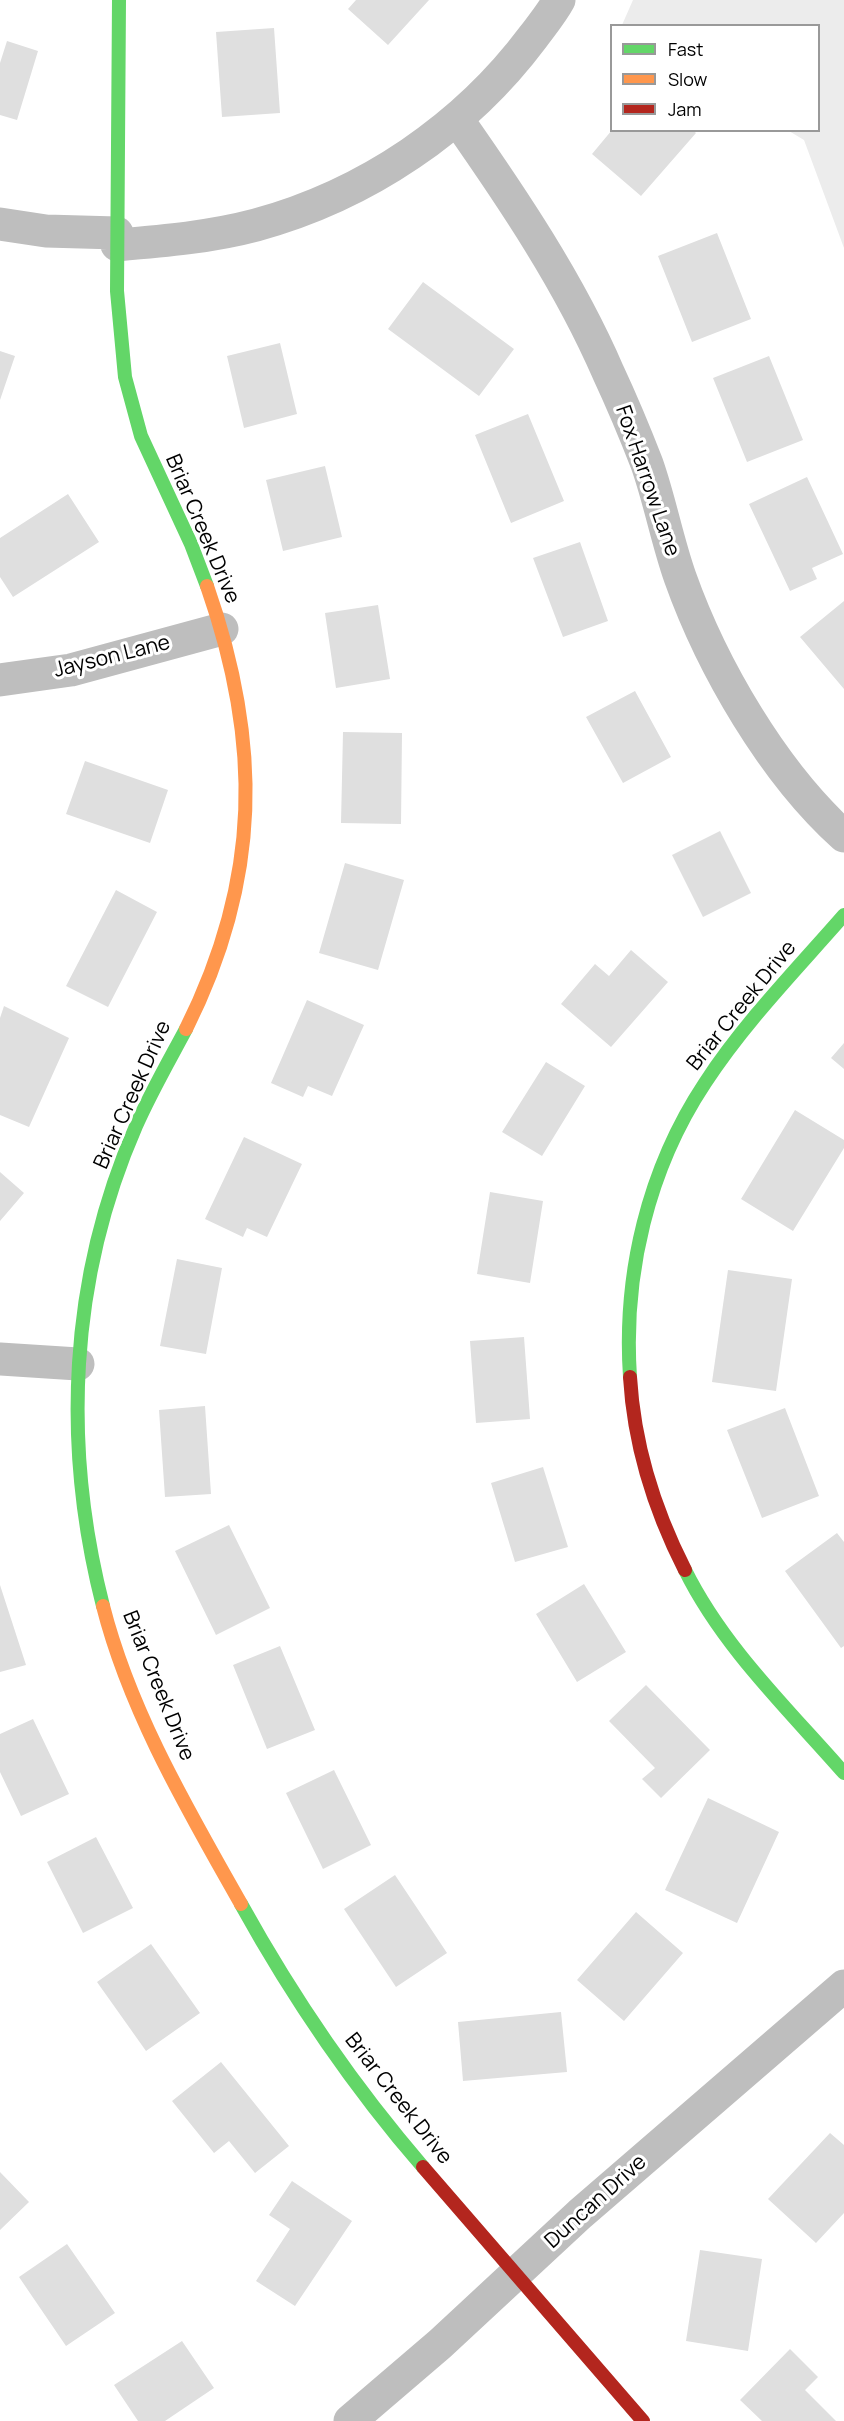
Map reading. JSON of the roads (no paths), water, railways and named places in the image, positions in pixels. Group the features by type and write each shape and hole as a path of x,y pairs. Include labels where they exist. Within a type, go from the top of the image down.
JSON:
{"street":[{"name":"Briar Creek Drive","path":"119,0 116,85 120,350 130,405 147,454 191,544 222,629 240,702 246,744 247,812 241,869 226,930 201,997 137,1126 109,1202 89,1284 78,1364 78,1455 85,1523 102,1604 121,1662 172,1777 252,1927 322,2036 376,2111 643,2421"},
{"path":"0,224 117,239 190,239 257,225 324,202 384,171 457,119 516,59 559,0"},
{"name":"Fox Harrow Lane","path":"457,119 509,193 560,277 607,370 647,465 680,578 709,648 744,711 788,774 844,836"},
{"name":"Jayson Lane","path":"0,680 71,670 222,629"},
{"name":"Briar Creek Drive","path":"844,915 745,1028 688,1110 659,1171 639,1236 628,1300 627,1363 632,1418 646,1478 667,1535 695,1590 731,1644 844,1773"},
{"path":"0,1359 78,1364"},
{"name":"Duncan Drive","path":"350,2421 440,2344 580,2214 844,1986"}]}
